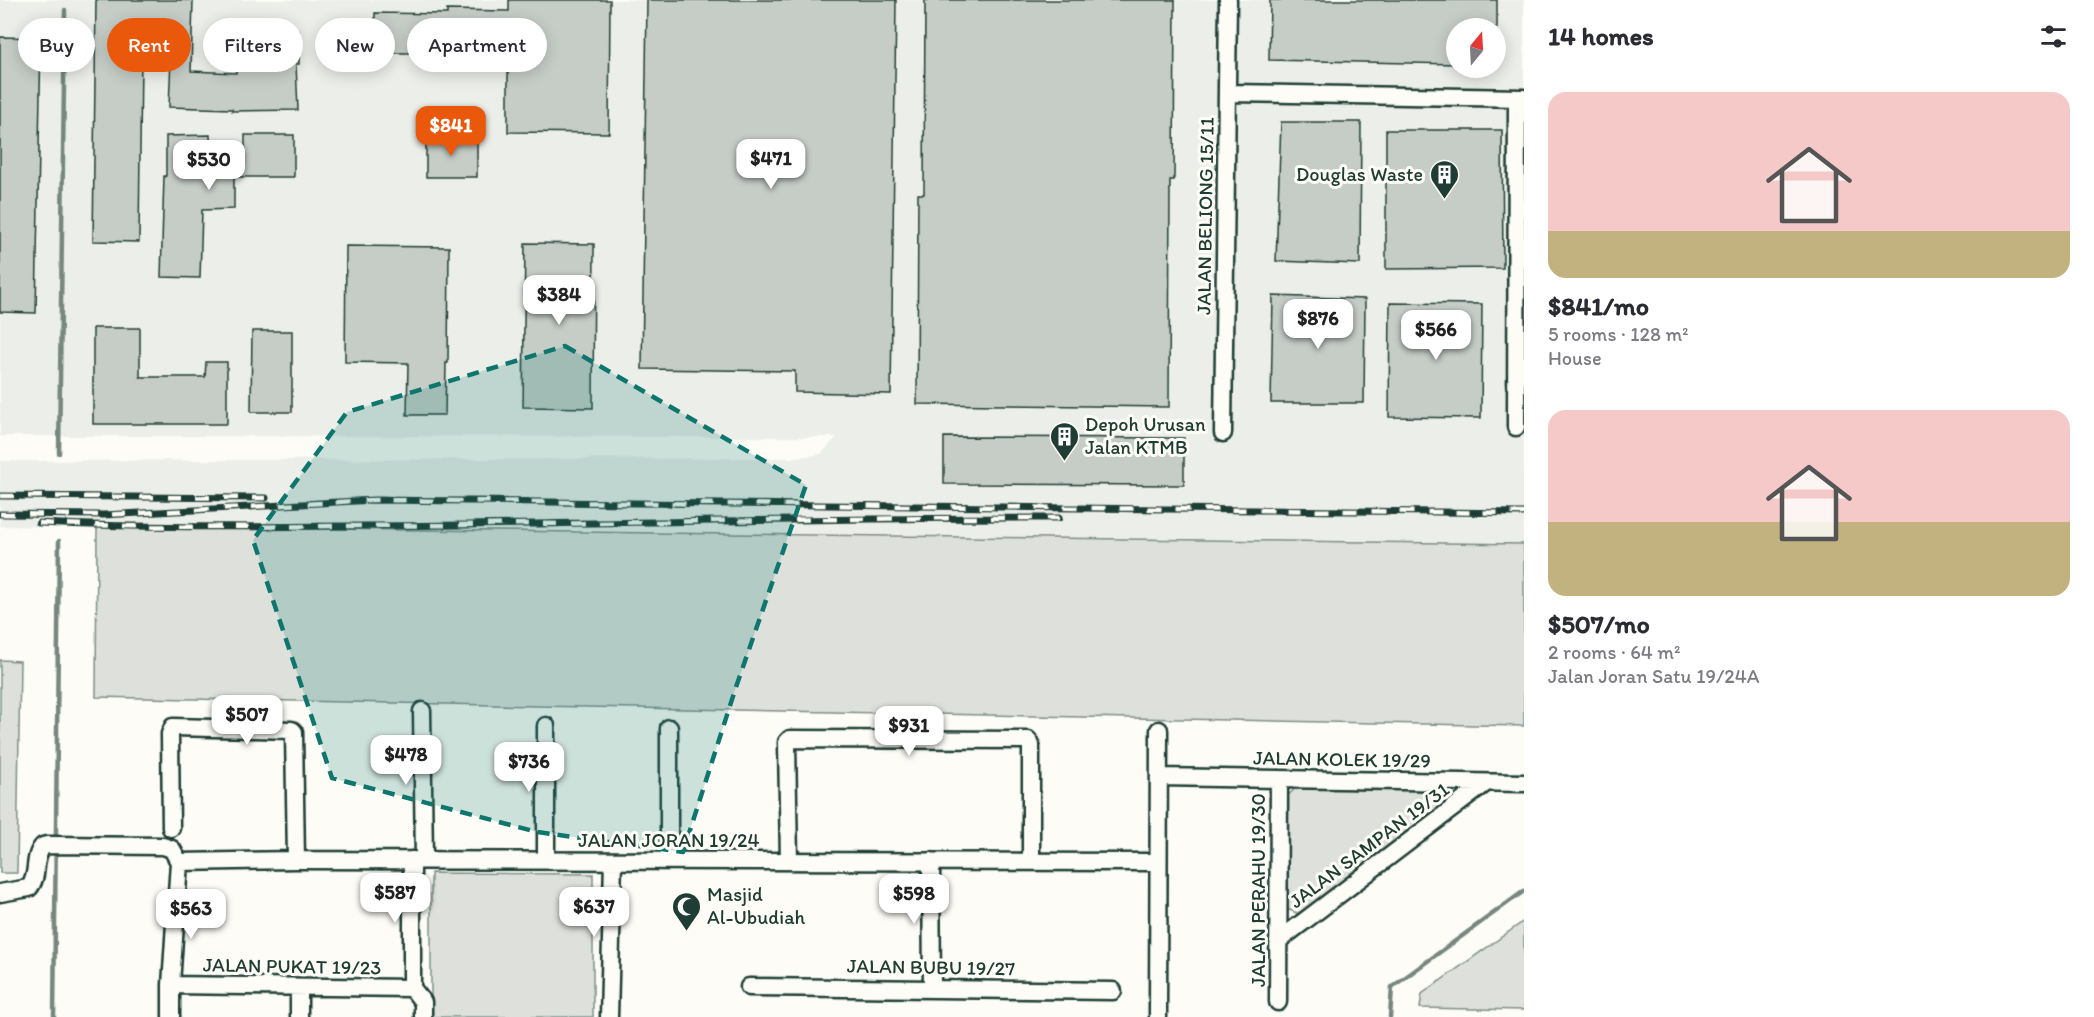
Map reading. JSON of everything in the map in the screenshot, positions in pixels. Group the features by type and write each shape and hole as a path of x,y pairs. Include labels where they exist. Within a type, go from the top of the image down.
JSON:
{"street":[{"name":"JALAN BELIONG 15/11","path":"1223,433 1228,0"},
{"path":"1228,93 1520,98 1515,427"},
{"path":"422,711 412,988 423,1002 423,1017"},
{"path":"546,726 546,860"},
{"path":"171,828 170,734 173,727 292,730 294,732 296,860"},
{"path":"669,728 669,861"},
{"path":"1158,1017 1159,730"},
{"path":"789,861 787,742 790,739 814,739 1028,740 1031,745 1031,862"},
{"name":"JALAN KOLEK 19/29","path":"1158,777 1524,783"},
{"name":"JALAN PERAHU 19/30","path":"1278,1002 1279,779"},
{"name":"JALAN SAMPAN 19/31","path":"1278,941 1486,783"},
{"path":"0,892 29,888 35,878 38,853 43,846 163,846 172,849 179,862 171,1017"},
{"name":"JALAN JORAN 19/24","path":"179,862 546,860 1158,862"},
{"path":"609,1017 613,861"},
{"path":"931,861 932,988"},
{"name":"JALAN PUKAT 19/23","path":"171,985 412,988"},
{"path":"299,987 299,1017"},
{"name":"JALAN BUBU 19/27","path":"749,987 1113,990"}],"highlighted area":[{"path":"565,346 806,485 736,687 683,852 537,832 332,778 253,540 347,412"}],"shaded area":[{"path":"0,0 1524,0 1524,544 0,526 0,461 790,458 821,454 837,437 0,436"},
{"path":"97,526 1524,544 1524,726 96,697"},
{"path":"0,660 20,661 17,873 0,873"},
{"path":"1297,787 1440,791 1448,803 1303,916 1285,908 1286,797"},
{"path":"431,873 593,874 593,1017 431,1017"},
{"path":"1524,921 1524,1010 1420,1008 1422,994"}],"building":[{"path":"96,0 193,0 191,71 191,18 107,18 107,72 141,72 139,242 93,241"},
{"path":"509,0 610,0 609,133 508,132 508,72 547,72 547,18 407,18 407,53 395,53 395,18 375,18 375,13 447,14 447,10 509,11"},
{"path":"647,0 896,0 891,394 795,392 795,371 642,369"},
{"path":"925,0 1175,0 1174,180 1170,180 1169,407 917,404 918,194 924,194"},
{"path":"1270,0 1497,0 1497,18 1446,18 1446,64 1269,60"},
{"path":"0,37 18,37 18,72 40,72 36,313 0,312"},
{"path":"170,72 296,72 298,110 232,111 232,109 169,107"},
{"path":"1281,122 1361,122 1360,264 1276,261"},
{"name":"Douglas Waste","path":"1386,130 1502,130 1503,268 1386,269"},
{"path":"210,135 211,163 245,163 245,135 294,135 294,177 234,177 234,209 202,210 200,278 161,277 166,136"},
{"path":"426,137 477,138 477,177 426,177"},
{"path":"525,243 594,244 593,408 523,407"},
{"path":"346,246 449,247 445,415 407,415 408,363 345,362"},
{"path":"1273,296 1365,299 1364,403 1271,403"},
{"path":"1390,303 1482,304 1481,418 1389,417"},
{"path":"93,328 140,328 140,377 205,377 206,362 227,362 227,424 93,424"},
{"path":"252,331 292,331 292,412 251,412"},
{"name":"Depoh Urusan Jalan KTMB","path":"944,437 1184,438 1184,485 944,484"}],"waterway":[{"path":"59,453 65,10"},
{"path":"54,1017 59,541"},
{"path":"1390,1017 1392,987 1524,891"}],"railway":[{"path":"0,496 266,498"},
{"path":"0,514 104,515 374,500 1524,513"},
{"path":"39,523 266,527 1059,518"}],"place":[{"name":"Douglas Waste","path":"1444,200"},
{"name":"Depoh Urusan Jalan KTMB","path":"1064,462"},
{"name":"Masjid Al-Ubudiah","path":"686,932"}]}
